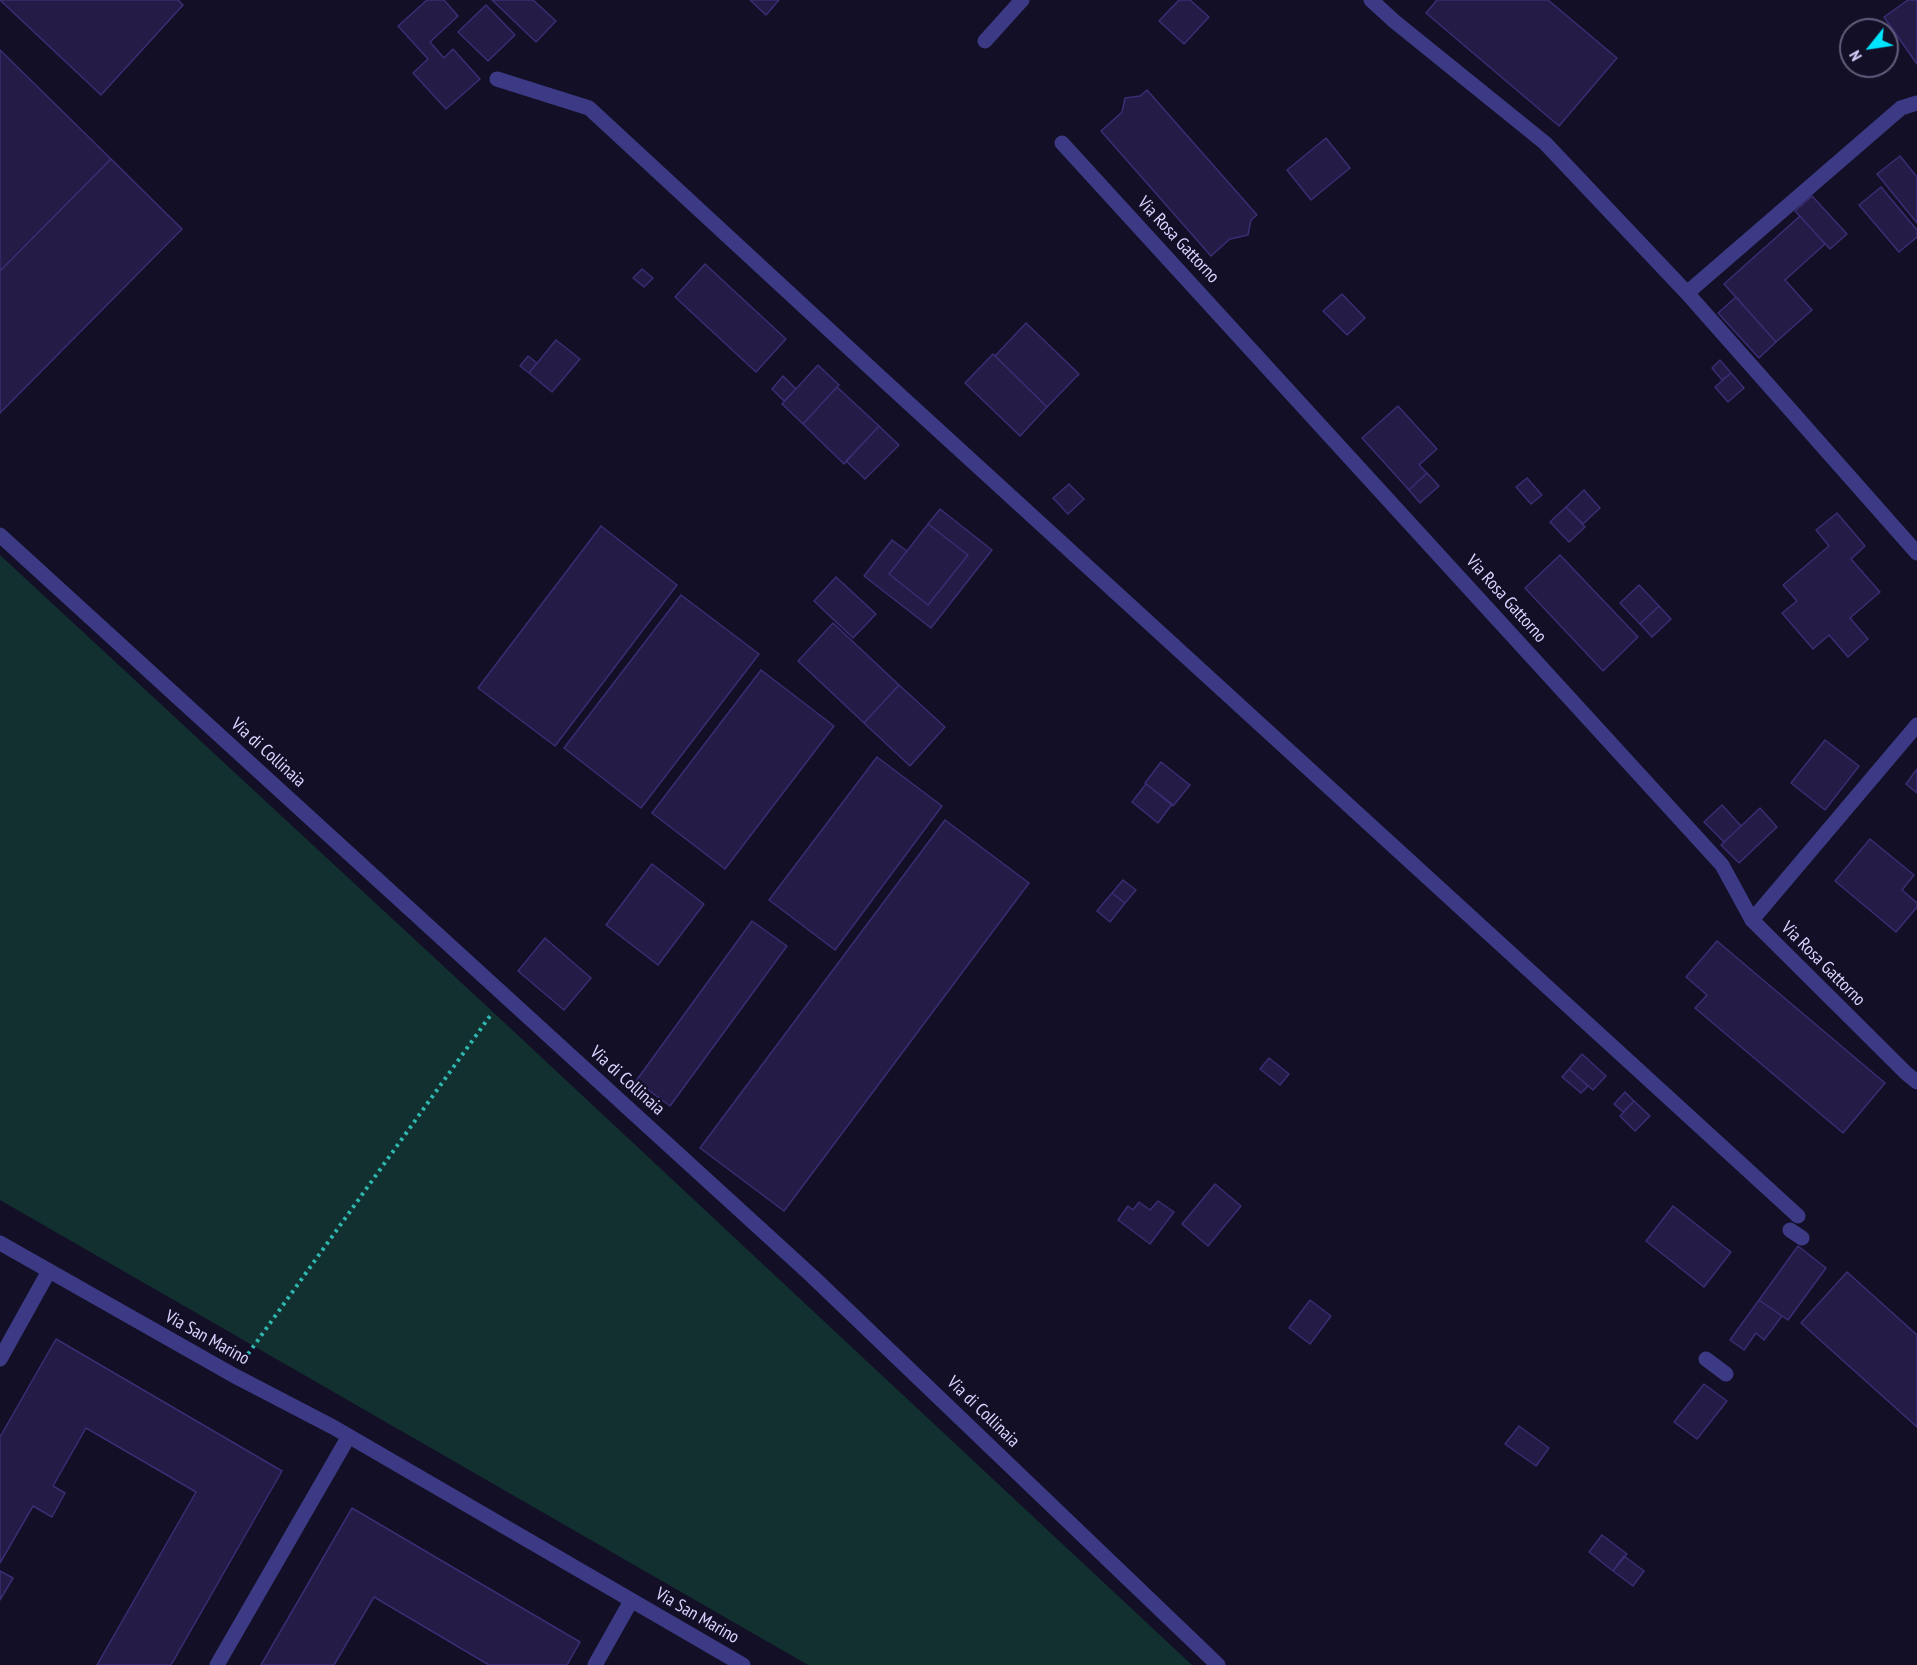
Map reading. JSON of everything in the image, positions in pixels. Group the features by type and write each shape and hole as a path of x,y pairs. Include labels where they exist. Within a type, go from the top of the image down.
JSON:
{"street":[{"path":"985,41 1022,0"},
{"path":"1371,0 1545,143 1687,293 1917,554"},
{"path":"497,79 589,108 1798,1216"},
{"path":"1687,293 1901,108 1917,103"},
{"name":"Via Rosa Gattorno","path":"1062,143 1722,865 1752,920 1917,1082"},
{"name":"Via di Collinaia","path":"0,535 812,1276 1218,1665"},
{"path":"1752,920 1917,725"},
{"name":"Via San Marino","path":"0,1243 233,1375 349,1436 743,1665"},
{"path":"0,1359 49,1271"},
{"path":"1706,1359 1726,1374"},
{"path":"217,1665 349,1436"},
{"name":"Via San Marino","path":"595,1665 631,1600"}],"path":[{"path":"233,1375 505,996"}],"green space":[{"path":"0,555 1192,1665 808,1665 0,1200"}],"building":[{"path":"0,0 178,0 183,5 101,95"},
{"path":"427,0 444,0 458,16 430,42 444,58 453,49 480,79 446,109 413,73 428,59 398,26"},
{"path":"492,0 533,0 556,21 536,42"},
{"path":"750,0 779,0 766,15"},
{"path":"1179,0 1190,0 1209,17 1184,44 1159,21"},
{"path":"1437,0 1548,0 1617,58 1559,126 1426,13"},
{"path":"1908,0 1917,0 1917,64 1899,38 1899,18 1884,17"},
{"path":"486,5 515,35 488,61 458,32"},
{"path":"0,50 111,159 0,271"},
{"path":"1147,90 1257,215 1251,220 1248,235 1230,239 1211,256 1101,131 1122,112 1125,98 1140,96"},
{"path":"1326,138 1350,168 1311,200 1287,170"},
{"path":"1900,156 1917,177 1917,223 1877,174"},
{"path":"111,159 182,229 0,413 0,271"},
{"path":"1881,187 1917,230 1917,237 1899,252 1859,205"},
{"path":"1812,196 1847,234 1830,249 1795,211"},
{"path":"1800,216 1825,244 1785,280 1812,310 1776,342 1724,284"},
{"path":"705,264 786,339 756,372 675,297"},
{"path":"642,269 653,278 644,287 633,278"},
{"path":"1342,294 1365,318 1347,335 1323,311"},
{"path":"1736,297 1776,342 1759,358 1718,313"},
{"path":"1026,323 1079,374 1047,407 995,356"},
{"path":"556,340 580,359 552,392 529,373"},
{"path":"993,354 1047,407 1020,436 965,383"},
{"path":"528,356 537,363 529,373 520,366"},
{"path":"1720,360 1731,373 1722,380 1712,368"},
{"path":"818,365 839,385 803,424 782,404"},
{"path":"1731,373 1744,388 1728,402 1715,387"},
{"path":"783,376 796,389 784,401 772,389"},
{"path":"837,387 879,426 844,464 803,424"},
{"path":"1398,406 1437,449 1419,465 1427,473 1409,490 1362,438"},
{"path":"879,426 899,445 865,479 846,461"},
{"path":"1427,473 1439,486 1420,503 1409,490"},
{"path":"1527,478 1542,495 1531,504 1516,487"},
{"path":"1069,484 1084,499 1068,514 1053,498"},
{"path":"1584,490 1600,508 1583,524 1566,507"},
{"path":"1566,507 1585,527 1569,542 1550,522"},
{"path":"940,509 992,550 931,628 864,576 892,540 907,551 889,574 928,605 968,555 928,524"},
{"path":"1837,513 1865,546 1851,559 1880,592 1850,618 1868,639 1848,657 1829,635 1813,649 1782,613 1797,601 1783,585 1829,546 1816,530"},
{"path":"928,524 968,555 928,605 889,574"},
{"path":"601,526 677,585 555,746 478,688"},
{"path":"1560,555 1638,637 1603,671 1525,588"},
{"path":"836,577 876,614 853,638 814,601"},
{"path":"1639,585 1659,606 1640,624 1620,603"},
{"path":"681,595 759,654 641,808 564,748"},
{"path":"1659,606 1671,619 1652,637 1640,624"},
{"path":"833,623 899,685 864,723 798,661"},
{"path":"761,670 834,726 725,869 652,813"},
{"path":"899,685 945,727 910,766 864,723"},
{"path":"1825,740 1859,766 1825,810 1791,783"},
{"path":"877,757 942,806 835,950 769,900"},
{"path":"1161,762 1190,785 1173,806 1145,783"},
{"path":"1917,769 1917,793 1906,784"},
{"path":"1146,784 1172,804 1158,823 1132,802"},
{"path":"1722,805 1741,826 1724,842 1704,822"},
{"path":"1760,808 1777,827 1739,863 1721,845"},
{"path":"945,820 1029,883 784,1211 700,1148"},
{"path":"1870,839 1914,875 1902,890 1917,903 1917,907 1896,932 1835,881"},
{"path":"652,864 704,904 658,965 606,925"},
{"path":"1123,880 1136,890 1125,903 1112,893"},
{"path":"1112,893 1125,903 1110,922 1097,911"},
{"path":"752,921 787,946 670,1106 636,1081"},
{"path":"545,938 591,978 564,1010 518,971"},
{"path":"1717,941 1885,1083 1843,1133 1695,1008 1707,995 1686,977"},
{"path":"1582,1054 1606,1076 1593,1090 1569,1069"},
{"path":"1269,1058 1289,1074 1280,1085 1260,1069"},
{"path":"1569,1069 1588,1086 1581,1093 1562,1077"},
{"path":"1625,1092 1634,1101 1623,1112 1614,1104"},
{"path":"1634,1101 1650,1116 1635,1131 1620,1116"},
{"path":"1215,1184 1241,1206 1208,1246 1182,1224"},
{"path":"1158,1201 1174,1212 1150,1244 1118,1220 1128,1206 1133,1210 1139,1202 1150,1210"},
{"path":"1673,1206 1731,1252 1704,1287 1646,1241"},
{"path":"1798,1246 1826,1268 1788,1320 1759,1300"},
{"path":"1847,1272 1917,1335 1917,1427 1801,1323"},
{"path":"1310,1300 1331,1316 1310,1344 1289,1328"},
{"path":"1759,1300 1782,1316 1764,1340 1756,1333 1744,1350 1730,1340"},
{"path":"56,1339 282,1471 171,1665 97,1665 196,1492 86,1428 53,1486 65,1493 52,1517 33,1506 0,1563 0,1437"},
{"path":"1704,1384 1727,1401 1697,1439 1674,1422"},
{"path":"1519,1426 1549,1448 1536,1466 1505,1444"},
{"path":"352,1508 580,1642 567,1665 489,1665 374,1597 334,1665 261,1665"},
{"path":"1602,1535 1627,1554 1613,1571 1589,1552"},
{"path":"1624,1556 1644,1571 1633,1586 1613,1571"},
{"path":"0,1571 13,1578 0,1600"}]}
